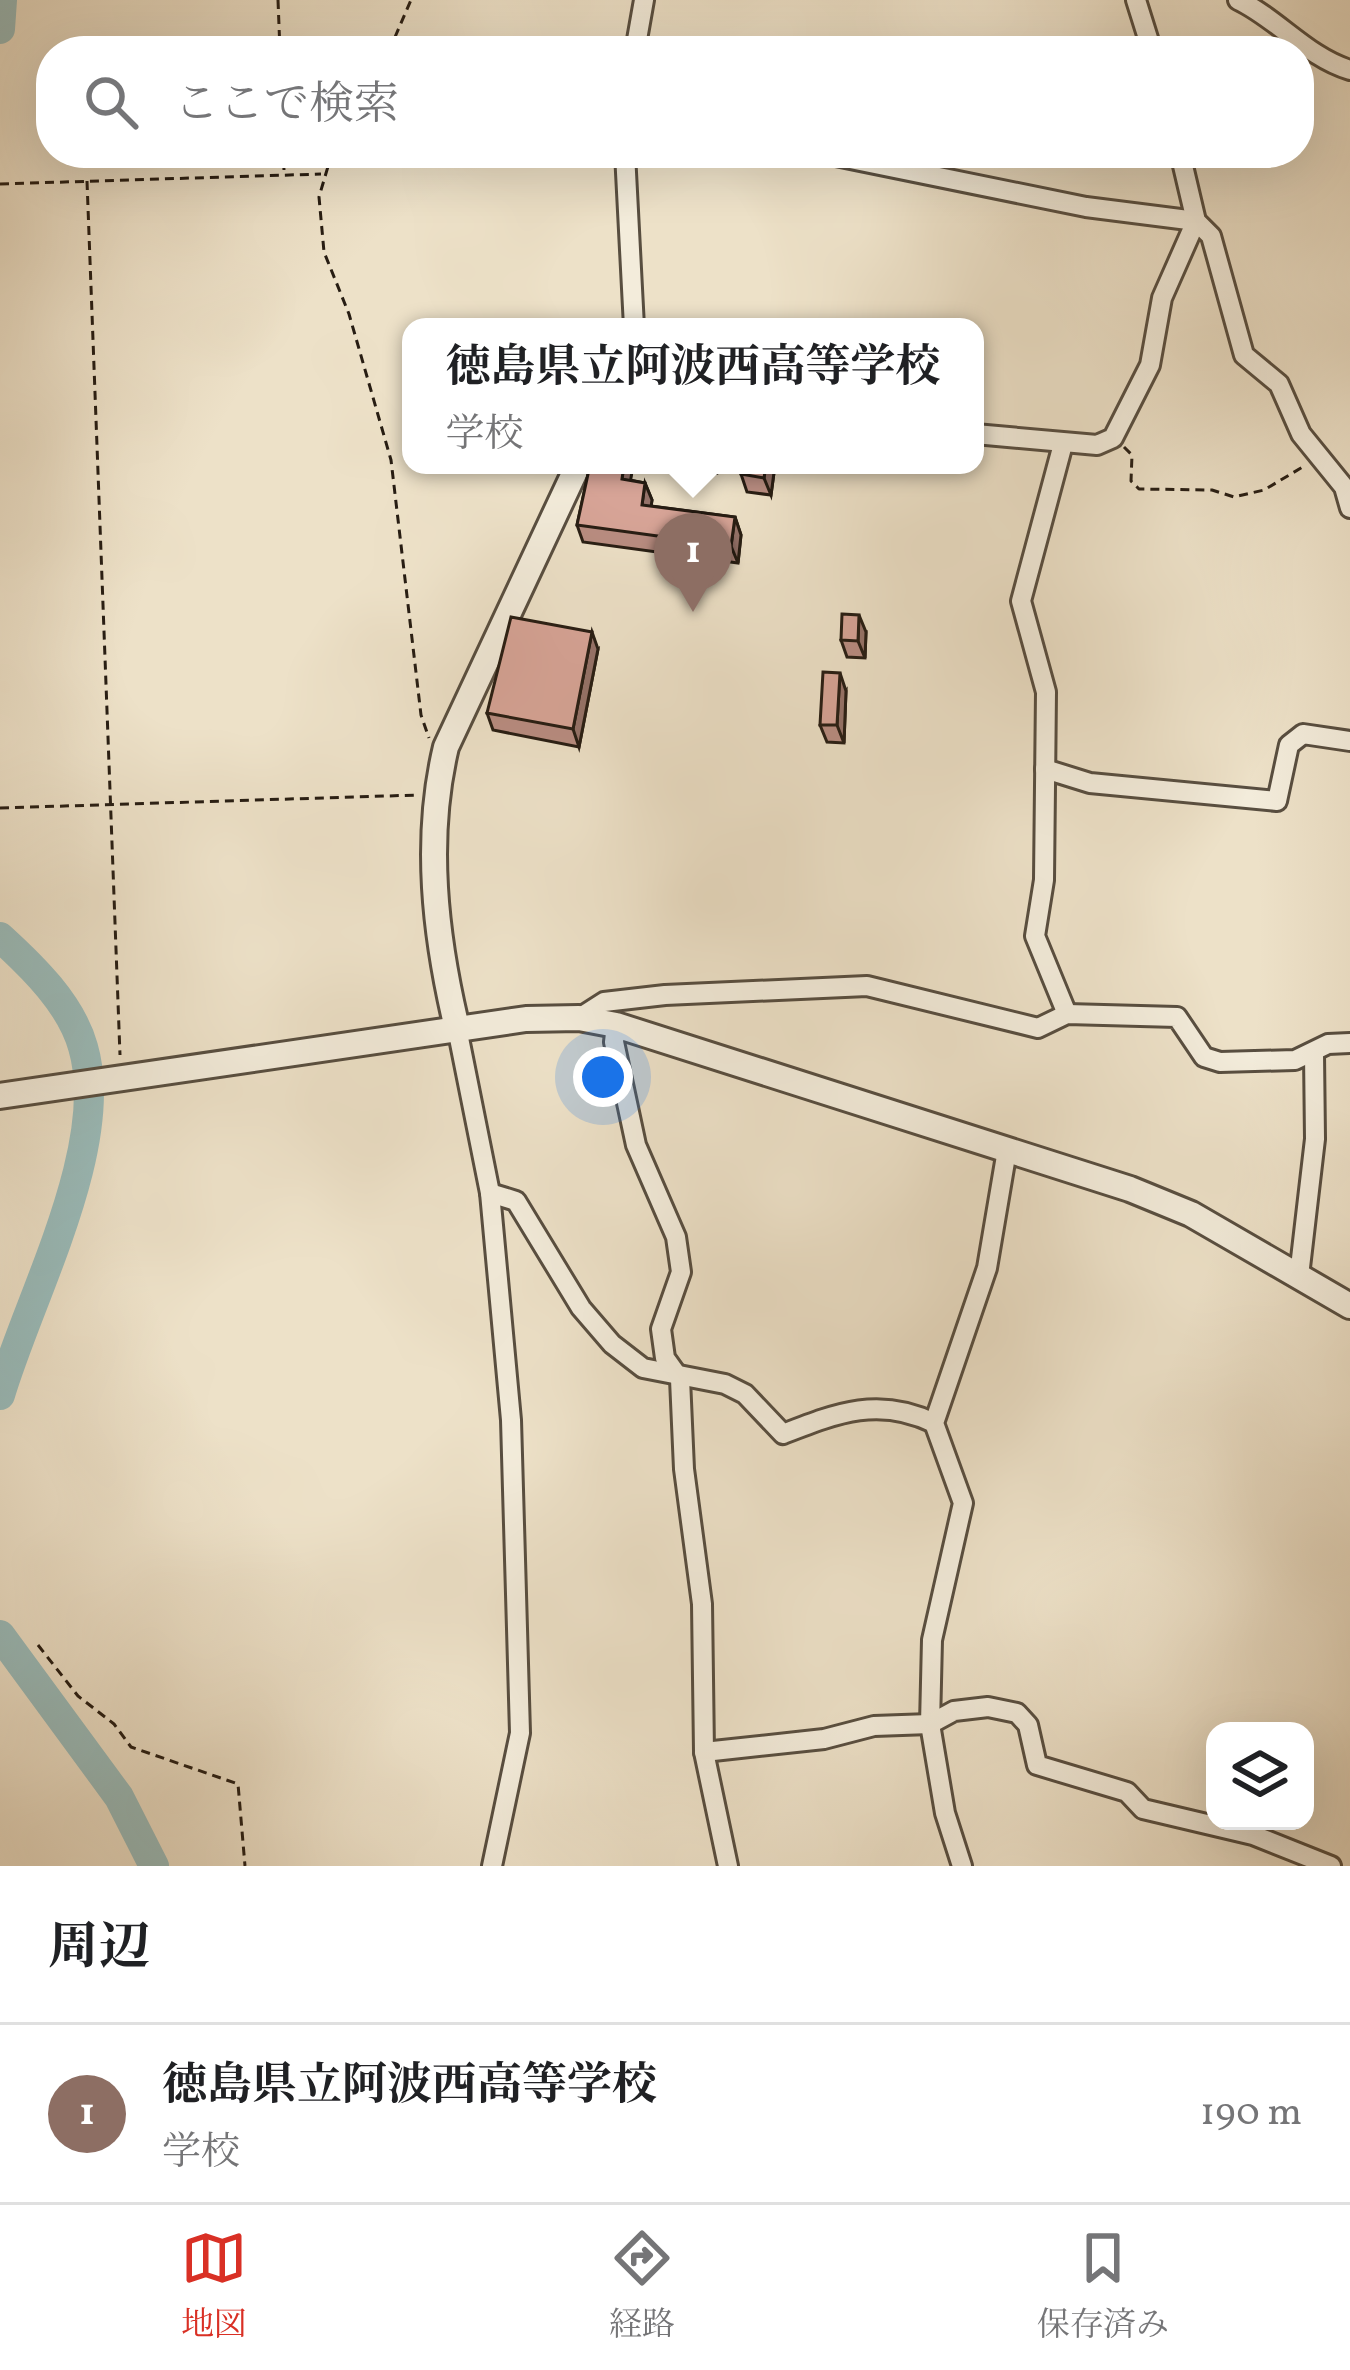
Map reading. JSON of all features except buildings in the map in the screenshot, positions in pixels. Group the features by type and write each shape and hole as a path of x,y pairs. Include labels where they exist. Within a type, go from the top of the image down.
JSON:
{"street":[{"path":"638,36 644,0"},
{"path":"1136,0 1147,36"},
{"path":"1238,0 1263,12 1293,36"},
{"path":"1314,53 1350,70"},
{"path":"626,168 634,318"},
{"path":"895,168 1086,207 1196,220"},
{"path":"1184,168 1196,220 1211,236 1244,356 1279,384 1301,434 1344,488 1350,508"},
{"path":"984,435 1097,445 1113,438 1150,365 1162,298 1196,220"},
{"path":"1063,444 1021,601 1046,692 1044,880 1035,936 1067,1014"},
{"path":"493,1866 520,1733 512,1420 490,1193 457,1028 433,864 435,794 446,747 574,474"},
{"path":"1045,769 1090,783 1277,801 1289,745 1303,734 1350,741"},
{"path":"579,1018 604,1002 665,995 867,986 1038,1028 1067,1014 1178,1017 1204,1057 1220,1061 1295,1060 1328,1044 1350,1043"},
{"path":"0,1096 457,1028 579,1018 616,1025 1007,1150 1191,1214 1350,1306"},
{"path":"616,1025 614,1042 636,1144 676,1237 681,1272 661,1329 665,1358 680,1378 684,1468 702,1604 704,1752 728,1866"},
{"path":"1299,1276 1315,1139 1314,1054"},
{"path":"962,1866 945,1813 929,1724 932,1640 963,1503 934,1423 988,1268 1007,1150"},
{"path":"490,1193 516,1201 581,1308 612,1344 644,1368 725,1384 745,1394 783,1434 844,1410 888,1406 934,1423"},
{"path":"704,1752 824,1739 874,1726 929,1724 953,1711 988,1707 1017,1713 1028,1725 1037,1765 1127,1792 1143,1810 1253,1835 1331,1866"}],"path":[{"path":"278,0 279,36"},
{"path":"395,36 411,0"},
{"path":"325,168 324,251 349,314 391,460 421,715 429,738 446,747"},
{"path":"0,184 284,172 322,175"},
{"path":"87,181 117,1079"},
{"path":"1113,438 1132,454 1131,481 1139,488 1212,490 1234,497 1264,490 1320,457"},
{"path":"0,808 435,794"},
{"path":"38,1645 78,1696 114,1724 131,1747 238,1784 245,1866"}],"waterway":[{"path":"0,29 2,0"},
{"path":"0,937 38,974 70,1016 83,1047 89,1086 77,1175 0,1395"},
{"path":"0,1635 119,1797 154,1866"}],"place":[{"name":"徳島県立阿波西高等学校","path":"693,612"}]}
